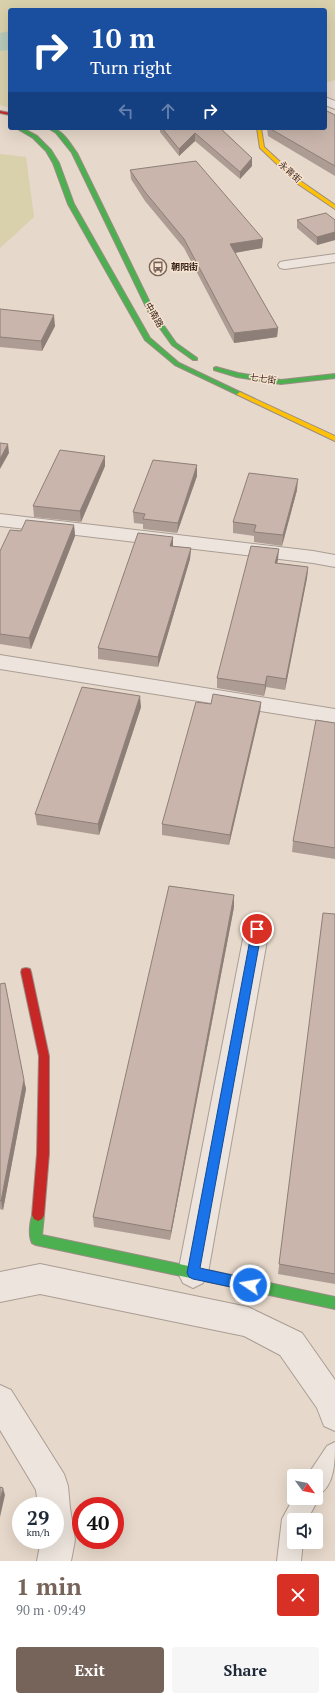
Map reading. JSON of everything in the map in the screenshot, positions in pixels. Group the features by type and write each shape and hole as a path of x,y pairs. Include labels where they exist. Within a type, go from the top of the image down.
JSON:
{"main road":[{"path":"22,130 35,137 48,150 56,163 71,204 147,339 177,364 335,439"},
{"name":"中南路","path":"54,130 58,132 74,153 152,313 165,333 174,344 210,367 252,386"},
{"name":"永青街","path":"259,130 262,147 300,183 335,207"},
{"name":"七七街","path":"210,367 237,375 281,382 335,376"},
{"path":"26,972 44,1056 43,1154 36,1239 335,1303"}],"street":[{"path":"285,265 335,258"},
{"path":"0,520 305,556 335,561"},
{"path":"0,662 335,716"},
{"path":"193,1273 257,929"},
{"path":"0,1287 40,1279 248,1322 292,1344 331,1401 335,1415"},
{"path":"0,1401 52,1486 53,1497"},
{"path":"54,1561 56,1549"}],"lane":[{"path":"323,1473 335,1454"},
{"path":"289,1561 294,1519 303,1505"}],"shaded area":[{"path":"0,0 335,0 335,80 327,82 327,8 8,8 8,107 0,105"},
{"path":"8,31 8,50 0,51 0,33"},
{"path":"0,154 26,157 34,217 0,248"}],"building":[{"path":"327,111 335,115 335,166 272,130 327,130"},
{"path":"164,130 222,130 252,158 240,172 195,133 179,149"},
{"path":"196,161 263,239 230,244 278,328 234,333 184,239 145,192 130,170"},
{"path":"326,213 335,220 335,232 317,237 297,220"},
{"path":"0,309 54,315 41,341 0,337"},
{"path":"0,443 8,444 0,459"},
{"path":"60,450 105,456 80,511 33,506"},
{"path":"153,460 197,465 178,523 143,519 145,514 133,512"},
{"path":"249,473 298,479 283,535 254,532 256,525 233,522"},
{"path":"26,520 74,525 29,638 0,634 0,551 10,530 21,531"},
{"path":"138,533 173,537 170,546 191,548 158,657 98,648"},
{"path":"251,546 279,549 275,563 308,567 286,679 267,676 265,685 217,678"},
{"path":"82,687 140,696 98,824 35,814"},
{"path":"213,694 261,702 230,835 162,824 196,702 211,704"},
{"path":"316,720 335,723 335,848 293,841"},
{"path":"169,886 234,895 171,1231 93,1217"},
{"path":"323,913 335,914 335,1274 279,1264"},
{"path":"5,983 24,1080 1,1201 0,984"},
{"path":"0,1487 3,1488 0,1500"}],"traffic: fast":[{"path":"22,130 35,137 48,150 56,163 71,204 147,339 177,364 240,394"},
{"path":"54,130 58,132 74,153 152,313 174,344 195,359"},
{"path":"216,369 237,375 281,382 335,376"},
{"path":"38,1215 36,1239 335,1303"}],"traffic: slow":[{"path":"259,130 262,147 300,183 335,207"},
{"path":"240,394 335,439"}],"traffic: jam":[{"path":"0,112 8,114"},
{"path":"26,972 44,1056 43,1154 38,1215"}],"place":[{"name":"朝阳街","path":"158,267"}],"route":[{"path":"250,1285 193,1273 257,929"}]}
